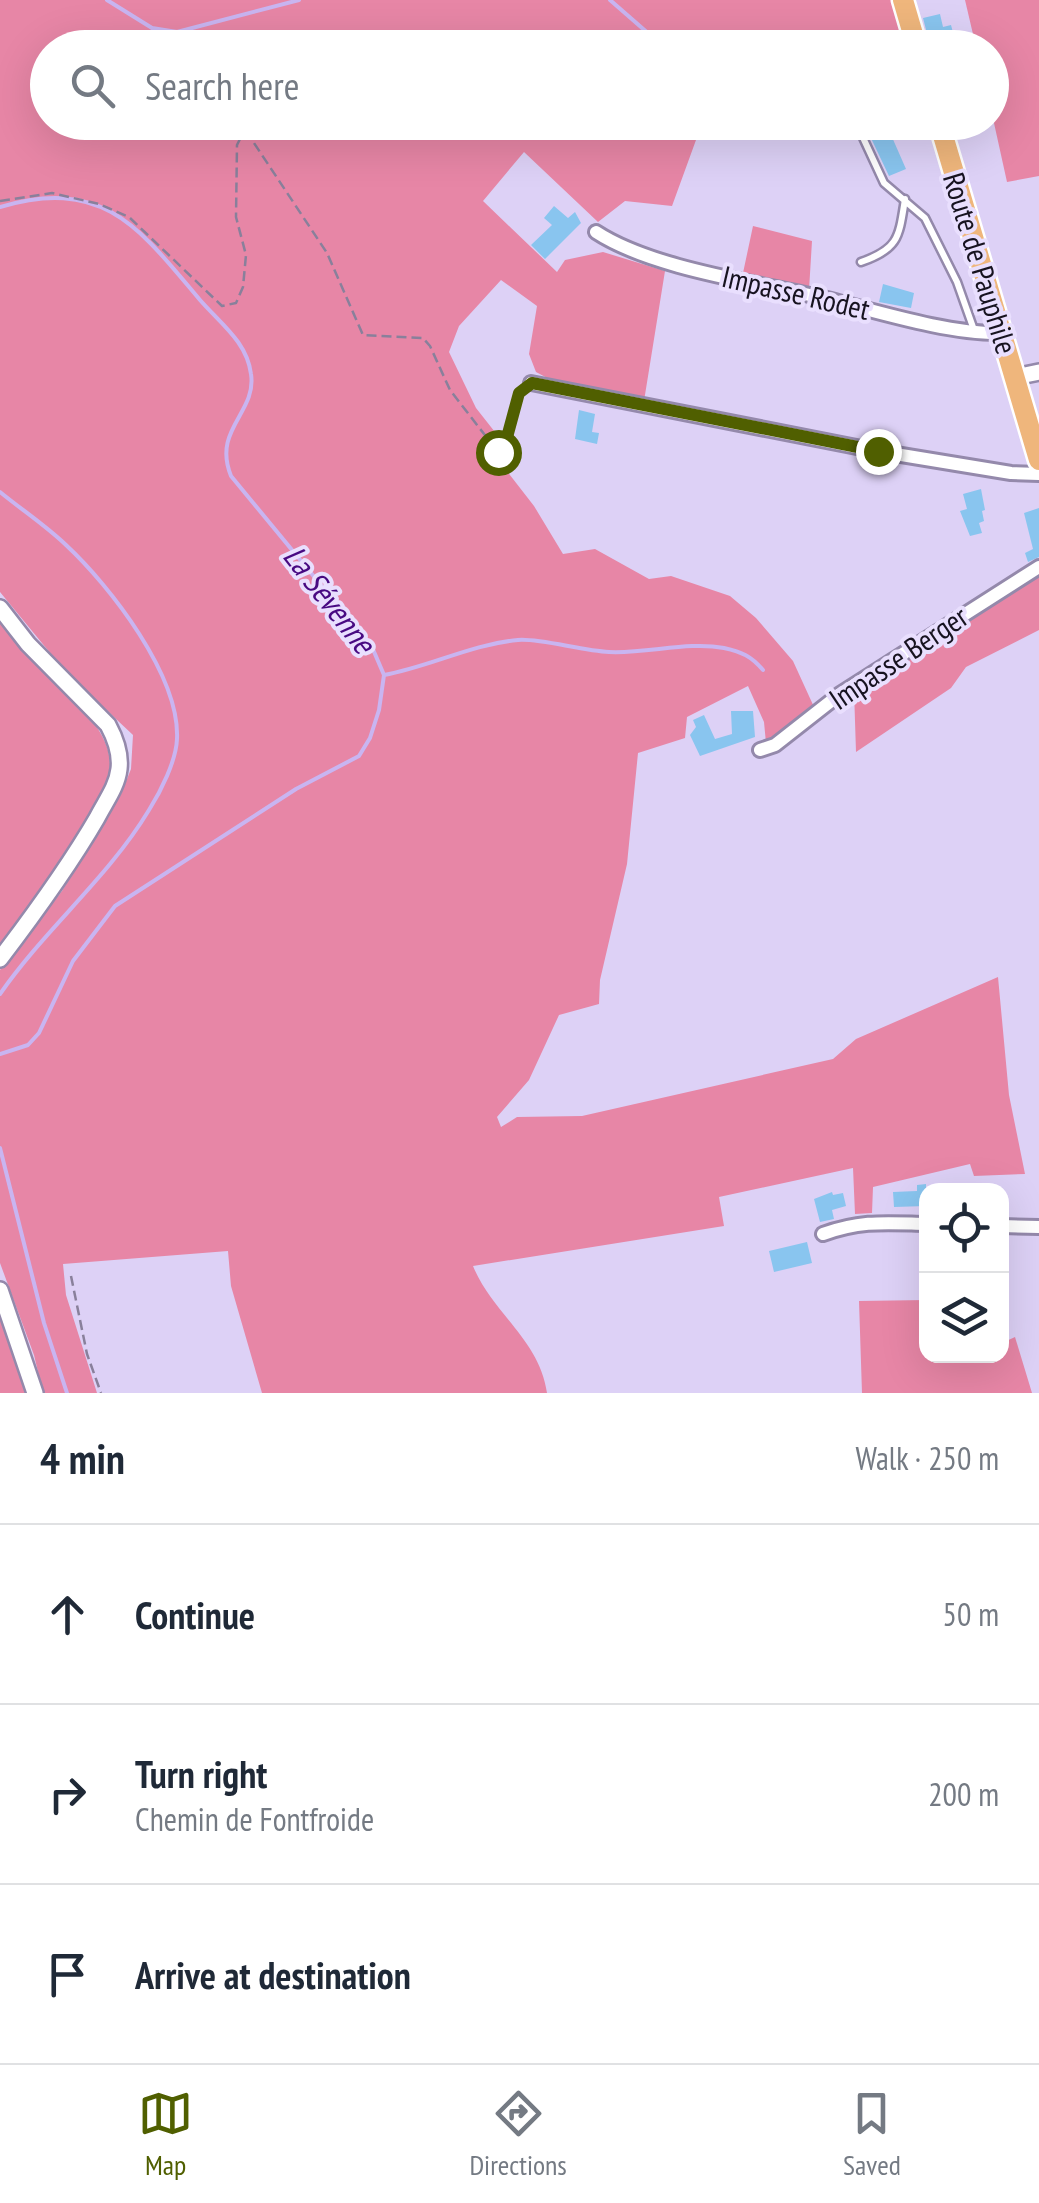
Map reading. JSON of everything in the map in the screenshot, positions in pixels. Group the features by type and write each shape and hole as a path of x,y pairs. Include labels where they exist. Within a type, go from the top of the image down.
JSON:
{"main road":[{"path":"904,0 912,30"},
{"name":"Route de Pauphile","path":"944,140 1039,460"}],"street":[{"name":"Impasse Rodet","path":"596,232 614,244 667,261 1002,333"},
{"path":"1015,377 1039,372"},
{"path":"532,383 878,451 1039,474"},
{"name":"Impasse Berger","path":"760,750 775,745 840,694 1039,567"},
{"path":"0,608 28,644 100,714 114,736 120,764 113,789 83,842 54,888 0,958"},
{"path":"823,1234 874,1221 919,1224"},
{"path":"1009,1226 1039,1227"},
{"path":"0,1290 35,1393"}],"lane":[{"path":"863,140 884,183 925,218 974,330"},
{"path":"861,262 882,255 894,244 905,198"}],"path":[{"path":"0,201 52,194 99,204 129,216 222,306 236,304 243,286 246,255 236,217 239,140"},
{"path":"252,140 327,254 364,334 423,338 450,390 498,452 503,452 519,393 532,383"},
{"path":"71,1276 72,1297 101,1393"}],"shaded area":[{"path":"0,0 893,0 901,30 30,30 30,140 696,140 672,206 625,201 598,222 524,152 483,201 557,272 565,260 603,252 665,271 644,401 553,381 536,372 529,354 537,306 501,280 459,326 449,352 476,408 502,441 503,466 534,506 563,554 595,549 649,579 671,576 730,596 756,618 793,661 814,707 766,743 764,722 748,686 687,717 685,738 638,753 627,864 600,980 599,1004 559,1015 529,1080 497,1117 501,1127 517,1117 582,1116 833,1059 856,1039 998,977 1009,1095 1025,1174 974,1176 970,1164 873,1187 872,1213 855,1214 853,1168 719,1197 724,1226 473,1266 535,1357 547,1393 262,1393 231,1286 228,1251 63,1264 66,1295 97,1393 43,1393 34,1355 0,1263 0,970 62,891 121,794 131,769 133,735 65,671 0,592"},
{"path":"965,0 1039,0 1039,176 1007,182 998,140 1009,140 1009,30 972,30"},
{"path":"753,226 812,241 809,290 743,273"},
{"path":"1039,573 1039,630 966,667 951,688 856,752 854,690"},
{"path":"0,621 84,709 103,738 110,765 106,784 82,832 0,949"},
{"path":"919,1300 919,1363 1009,1363 1009,1340 1015,1337 1032,1393 862,1393 859,1301"},
{"path":"0,1309 27,1393 0,1393"}],"building":[{"path":"940,14 943,27 951,25 952,30 926,30 923,18"},
{"path":"872,140 893,140 906,169 889,176"},
{"path":"554,206 568,218 575,212 581,223 545,259 531,245 552,225 544,218"},
{"path":"883,284 914,293 911,308 879,302"},
{"path":"579,410 595,414 592,432 599,433 597,444 575,439"},
{"path":"981,489 985,510 984,521 979,523 982,533 970,536 960,511 967,509 963,494"},
{"path":"1039,508 1039,557 1028,562 1025,553 1033,549 1024,513"},
{"path":"731,711 753,711 755,737 700,756 690,735 696,727 693,720 704,715 715,739 732,734"},
{"path":"917,1185 919,1206 894,1207 893,1192 917,1191"},
{"path":"832,1192 843,1193 846,1206 832,1210 834,1219 820,1222 814,1199"},
{"path":"807,1242 812,1263 774,1272 769,1251"}],"waterway":[{"path":"107,0 152,28 164,30"},
{"path":"185,30 299,0"},
{"path":"610,0 644,30"},
{"name":"La Sévenne","path":"0,207 36,199 67,198 116,215 158,251 232,334 249,363 251,388 227,446 231,476 372,647 384,675 379,710 359,756 296,789 115,906 73,961 39,1033 28,1045 0,1054"},
{"path":"0,492 66,545 121,608 155,661 167,688 177,739 163,785 133,835 0,994"},
{"path":"384,675 518,640 609,652 710,646 741,653 763,670"},
{"name":"La Sévenne","path":"0,1148 44,1323 67,1393"}],"route":[{"path":"498,452 503,452 519,393 532,383 878,451"}]}
